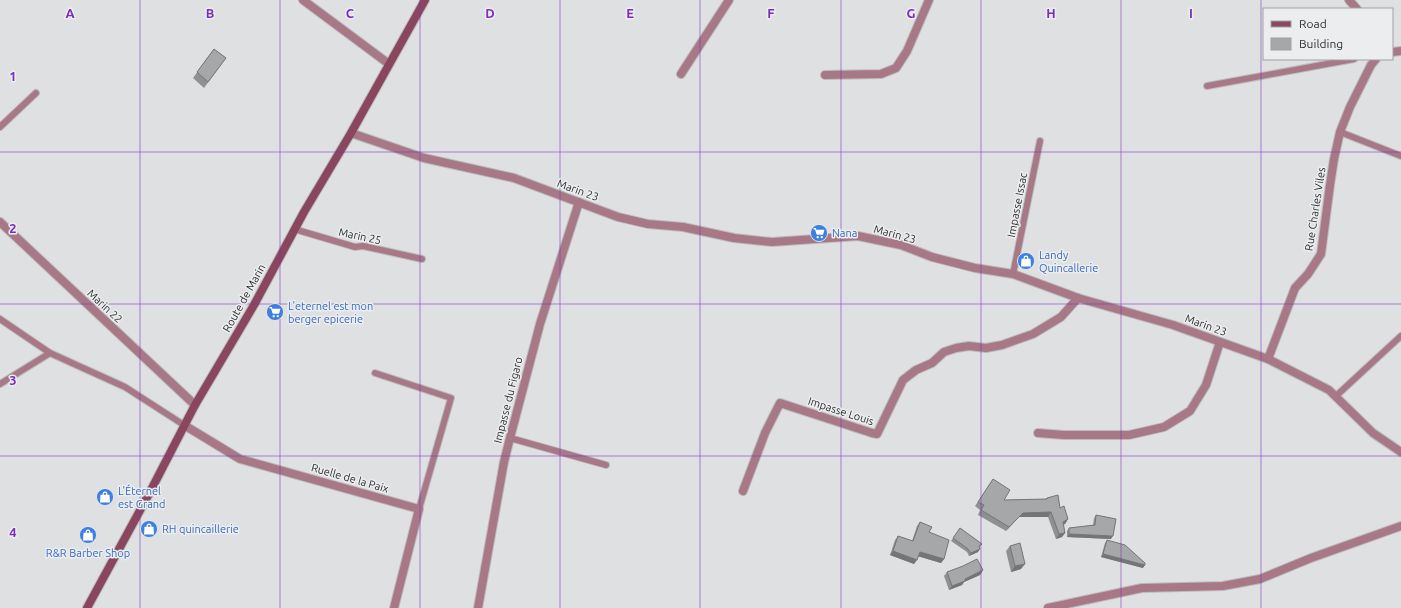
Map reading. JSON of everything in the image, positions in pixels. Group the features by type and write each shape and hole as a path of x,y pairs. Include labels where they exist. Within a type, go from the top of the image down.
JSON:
{"main road":[{"name":"Route de Marin","path":"87,608 195,405 254,305 294,229 351,133 425,0"}],"street":[{"path":"303,0 389,64"},
{"path":"681,74 729,0"},
{"path":"825,75 881,74 896,68 907,51 929,0"},
{"path":"1349,0 1356,8"},
{"name":"Rue Charles Viles","path":"1268,359 1295,288 1308,274 1321,254 1332,172 1340,132 1350,107 1371,65 1375,60"},
{"name":"Marin 23","path":"351,133 424,158 514,178 618,217 648,224 682,227 734,238 772,242 858,236 901,245 932,257 960,264 1013,274 1078,298 1173,325 1268,359 1329,390 1373,433 1401,452"},
{"name":"Impasse du Figaro","path":"478,608 504,462 540,324 579,202"},
{"name":"Marin 22","path":"0,222 195,405"},
{"name":"Impasse Louis","path":"743,491 765,433 780,403 872,434 877,434 903,380 916,370 932,363 944,352 956,348 969,346 986,348 1002,345 1033,334 1061,317 1078,298"},
{"path":"1038,433 1064,435 1129,435 1164,427 1190,411 1206,385 1220,342"},
{"name":"Ruelle de la Paix","path":"184,425 240,458 419,509"},
{"path":"394,608 419,509"},
{"path":"1048,608 1142,588 1223,586 1260,578 1401,526"}],"lane":[{"path":"1207,86 1349,60"},
{"path":"0,127 36,93"},
{"path":"1340,132 1401,156"},
{"name":"Impasse Issac","path":"1013,274 1040,141"},
{"name":"Marin 25","path":"294,229 355,247 363,246 422,259"},
{"path":"0,319 50,353 125,387 184,425"},
{"path":"1336,396 1401,336"},
{"path":"0,384 50,353"},
{"path":"375,373 451,398 419,509"},
{"path":"510,438 606,465"}],"building":[{"path":"214,49 226,58 208,82 197,72"},
{"path":"993,479 1010,490 1004,500 1047,499 1058,495 1060,508 1064,506 1068,519 1063,522 1065,533 1059,534 1051,512 1023,513 1009,527 981,510 984,505 978,502"},
{"path":"1096,515 1116,519 1113,536 1069,534 1069,528 1095,525"},
{"path":"920,522 932,527 929,532 949,540 944,559 920,552 917,560 893,551 898,536 913,541"},
{"path":"960,528 982,544 979,546 980,549 971,553 953,538"},
{"path":"1107,540 1125,545 1145,563 1145,565 1103,554"},
{"path":"1020,543 1025,564 1015,566 1010,546"},
{"path":"977,559 983,570 965,579 965,581 952,586 947,572"}],"place":[{"name":"Nana","path":"819,233"},
{"name":"Landy Quincallerie","path":"1026,261"},
{"name":"L'eternel est mon berger epicerie","path":"275,312"},
{"name":"L'Éternel est Grand","path":"105,497"},
{"name":"RH quincaillerie","path":"149,529"},
{"name":"R&R Barber Shop","path":"88,535"}]}
